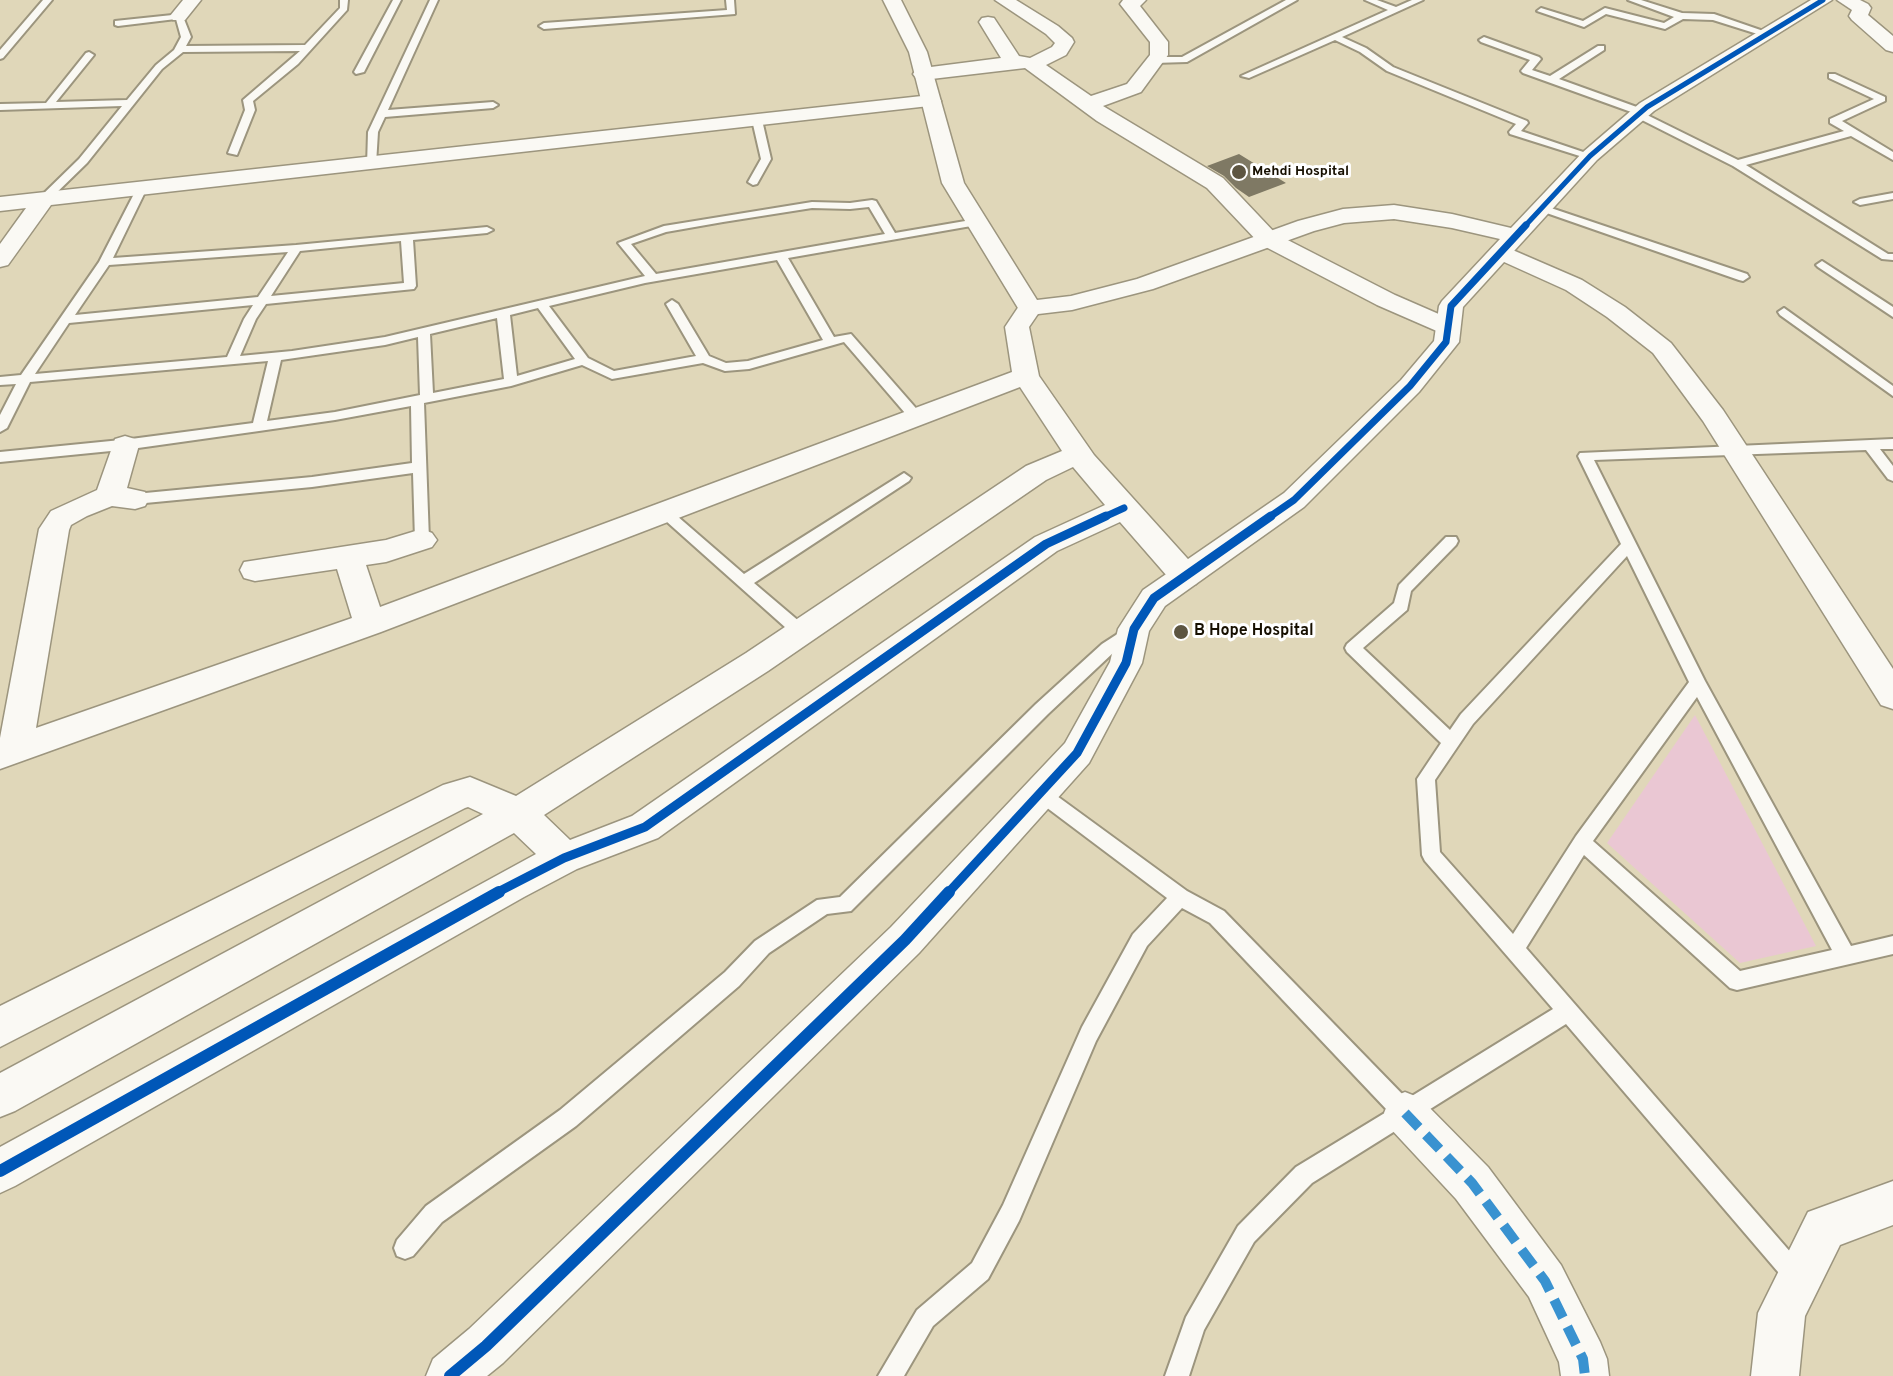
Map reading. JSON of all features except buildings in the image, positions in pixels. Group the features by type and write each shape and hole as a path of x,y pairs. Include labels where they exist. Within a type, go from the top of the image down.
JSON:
{"street":[{"path":"179,16 192,0"},
{"path":"892,0 918,52 953,183 1030,308"},
{"path":"923,74 1022,63 1059,51 1065,42 1052,30 1004,0"},
{"path":"1089,104 1134,88 1159,55 1159,42 1129,4 1137,0"},
{"path":"450,1376 486,1346 905,940 1077,753 1126,663 1134,629 1154,598 1294,500 1410,386 1446,342 1451,306 1590,156 1640,113 1767,34 1842,0 1862,8 1858,16 1893,45"},
{"path":"988,22 1022,63 1089,104 1104,117 1215,183 1268,239 1386,300 1448,327"},
{"path":"0,204 931,101"},
{"path":"0,260 44,199"},
{"path":"1185,576 1079,454 1026,376 1017,327 1030,308 1072,303 1145,284 1268,239 1343,216 1394,212 1452,220 1509,244 1616,312 1662,348 1713,416 1893,696"},
{"path":"8,752 370,624 1026,376"},
{"path":"8,752 54,529 61,518 69,513 123,497 125,445"},
{"path":"0,1096 518,813 801,632 1036,473 1079,454"},
{"path":"0,1171 510,885 564,858 645,827 1046,544 1124,507"},
{"path":"255,570 386,551 422,540"},
{"path":"348,557 370,624"},
{"path":"0,1027 442,802 470,792 518,813 564,858"},
{"path":"1406,1113 1472,1183 1545,1281 1583,1359 1585,1376"},
{"path":"1774,1376 1782,1313 1824,1228 1893,1203"}],"lane":[{"path":"0,56 48,0"},
{"path":"233,153 250,110 248,100 295,62 344,8 344,0"},
{"path":"358,72 397,0"},
{"path":"371,164 373,132 434,0"},
{"path":"544,26 732,12 730,0"},
{"path":"1154,60 1184,60 1293,0"},
{"path":"1368,0 1396,10"},
{"path":"1246,76 1419,0"},
{"path":"1632,0 1681,16 1714,17 1767,34"},
{"path":"1541,11 1584,24 1605,11 1665,26 1681,16"},
{"path":"44,199 82,161 159,66 180,49 186,37 179,16 118,23"},
{"path":"1335,37 1363,50 1390,69 1523,123 1514,132 1590,156"},
{"path":"1484,40 1536,59 1526,71 1640,113 1737,164 1886,257 1893,257"},
{"path":"180,49 308,48"},
{"path":"1551,80 1601,48"},
{"path":"49,105 89,55"},
{"path":"1832,76 1882,99 1834,120 1893,157"},
{"path":"0,107 130,103"},
{"path":"381,114 493,105"},
{"path":"753,182 766,159 757,120"},
{"path":"1737,164 1852,132"},
{"path":"0,428 25,379 105,262 142,188"},
{"path":"1860,202 1893,196"},
{"path":"652,277 624,243 664,229 711,220 812,205 850,206 872,203 892,237"},
{"path":"1542,208 1743,277"},
{"path":"0,381 276,356 385,341 652,277 977,222"},
{"path":"105,262 296,248 487,230"},
{"path":"65,320 410,286 407,238"},
{"path":"232,360 250,319 296,248"},
{"path":"781,256 831,342"},
{"path":"1822,265 1893,313"},
{"path":"541,303 583,361 612,375 704,359 725,367 749,364 847,338 916,417"},
{"path":"672,304 704,359"},
{"path":"503,312 511,382"},
{"path":"1784,312 1893,392"},
{"path":"422,540 420,467 424,331"},
{"path":"259,427 276,356"},
{"path":"0,457 125,445 335,416 511,382 583,361"},
{"path":"1846,956 1698,683 1585,456 1893,444"},
{"path":"1870,445 1893,476"},
{"path":"123,497 312,483 420,467"},
{"path":"744,582 904,478"},
{"path":"664,513 801,632"},
{"path":"1451,540 1404,589 1401,606 1353,648 1452,741"},
{"path":"1629,545 1467,719 1426,779 1431,855 1799,1279"},
{"path":"405,1248 434,1214 568,1118 732,979 762,947 824,906 844,905 1041,709 1108,648 1134,629"},
{"path":"1513,951 1582,842 1698,683"},
{"path":"1040,793 1180,897 1217,916 1406,1113"},
{"path":"1582,842 1737,981 1893,945"},
{"path":"890,1376 925,1318 980,1271 1011,1213 1089,1034 1140,940 1180,897"},
{"path":"1177,1376 1194,1325 1246,1234 1304,1174 1568,1011"}],"shaded area":[{"path":"1695,715 1816,946 1740,963 1607,843"}],"marked path":[{"path":"1405,1113 1472,1183 1545,1281 1583,1359 1585,1376"}],"cycle path":[{"path":"450,1376 486,1346 905,940 1077,753 1126,663 1134,629 1154,598 1294,500 1410,386 1446,342 1451,306 1590,156 1647,107 1823,0"},
{"path":"0,1171 511,885 564,858 645,827 1046,544 1124,508"}],"place":[{"name":"Mehdi Hospital","path":"1239,172"},
{"name":"B Hope Hospital","path":"1181,632"}]}
